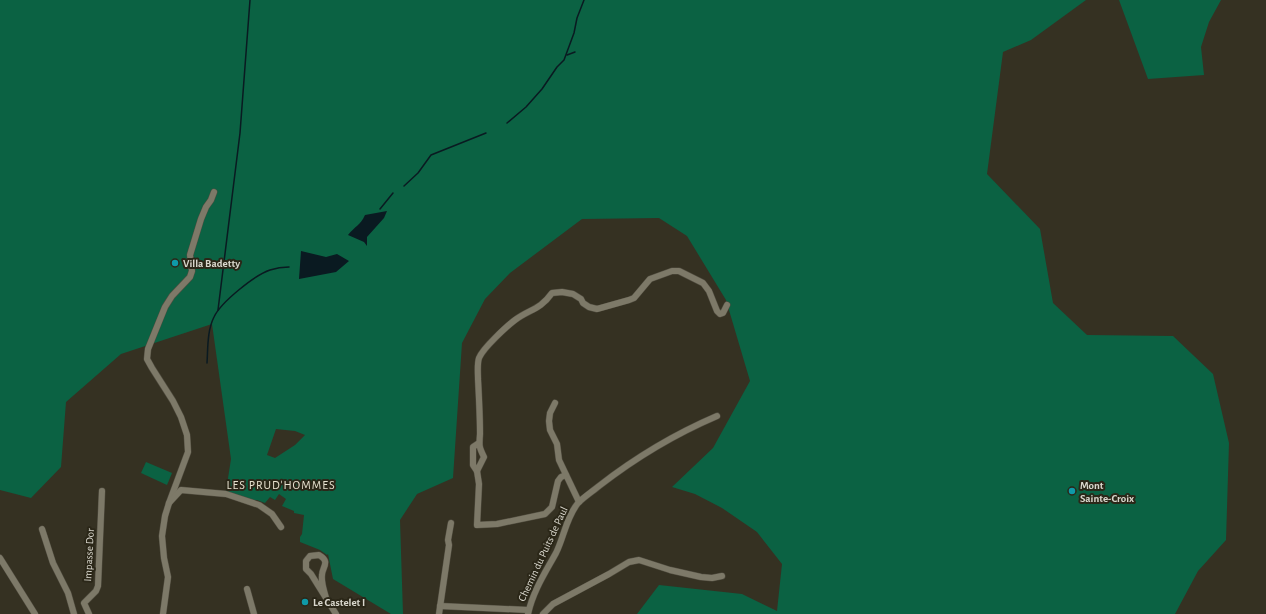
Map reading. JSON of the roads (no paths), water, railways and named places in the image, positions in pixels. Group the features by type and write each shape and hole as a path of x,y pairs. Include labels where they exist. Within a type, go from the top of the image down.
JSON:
{"street":[{"path":"163,614 168,576 164,558 162,536 165,516 188,452 187,435 181,416 147,359 148,349 164,307 190,277 192,271 190,255 200,219 214,192"},
{"path":"477,471 484,458 480,450 479,443 479,357 507,326 545,302 552,293 562,292 573,294 581,299 589,308 597,309 608,307 634,298 650,279 674,271 679,271 703,283 709,290 717,311 720,314 723,314 727,305"},
{"path":"555,402 550,413 550,430 557,444 559,460 579,502"},
{"name":"Chemin du Puits de Paul","path":"528,612 536,588 560,544 567,522 579,502 639,457 697,424 717,416"},
{"path":"479,443 473,447 473,465 477,471 479,484 477,525 484,526 497,524 545,514 552,507 558,481 561,477 566,475"},
{"path":"169,503 181,490 226,494 259,505 266,509 281,526"},
{"name":"Impasse Dor","path":"89,614 84,603 96,591 98,586 102,491"},
{"path":"439,614 451,523"},
{"path":"42,529 53,563 68,594 74,614"},
{"path":"311,574 316,575 321,573 325,567 325,562 322,557 315,555 310,556 306,561 306,569 311,574 336,614"},
{"path":"0,558 36,614"},
{"path":"543,614 553,604 629,562 639,560 670,570 701,577 712,578 722,576"},
{"path":"321,573 322,585 326,598"},
{"path":"17,580 36,614"},
{"path":"247,589 254,614"},
{"path":"440,606 499,612 528,612"}],"water":[{"path":"387,211 384,218 367,237 367,246 364,242 348,235 361,222 365,215"},
{"path":"301,251 326,257 337,254 349,261 336,272 299,279"}],"waterway":[{"path":"218,310 240,133 250,0"},
{"path":"507,123 526,107 564,60 584,0"},
{"path":"567,55 575,52"},
{"path":"404,186 418,173 431,155 486,133"},
{"path":"380,209 393,193"},
{"path":"207,363 210,328 218,311 231,297 256,277 270,270 289,267"}],"place":[{"name":"Villa Badetty","path":"175,263"},
{"name":"Mont Sainte-Croix","path":"1072,491"},
{"name":"Le Castelet I","path":"305,602"}],"district":[{"name":"LES PRUD'HOMMES","path":"281,485"}]}
